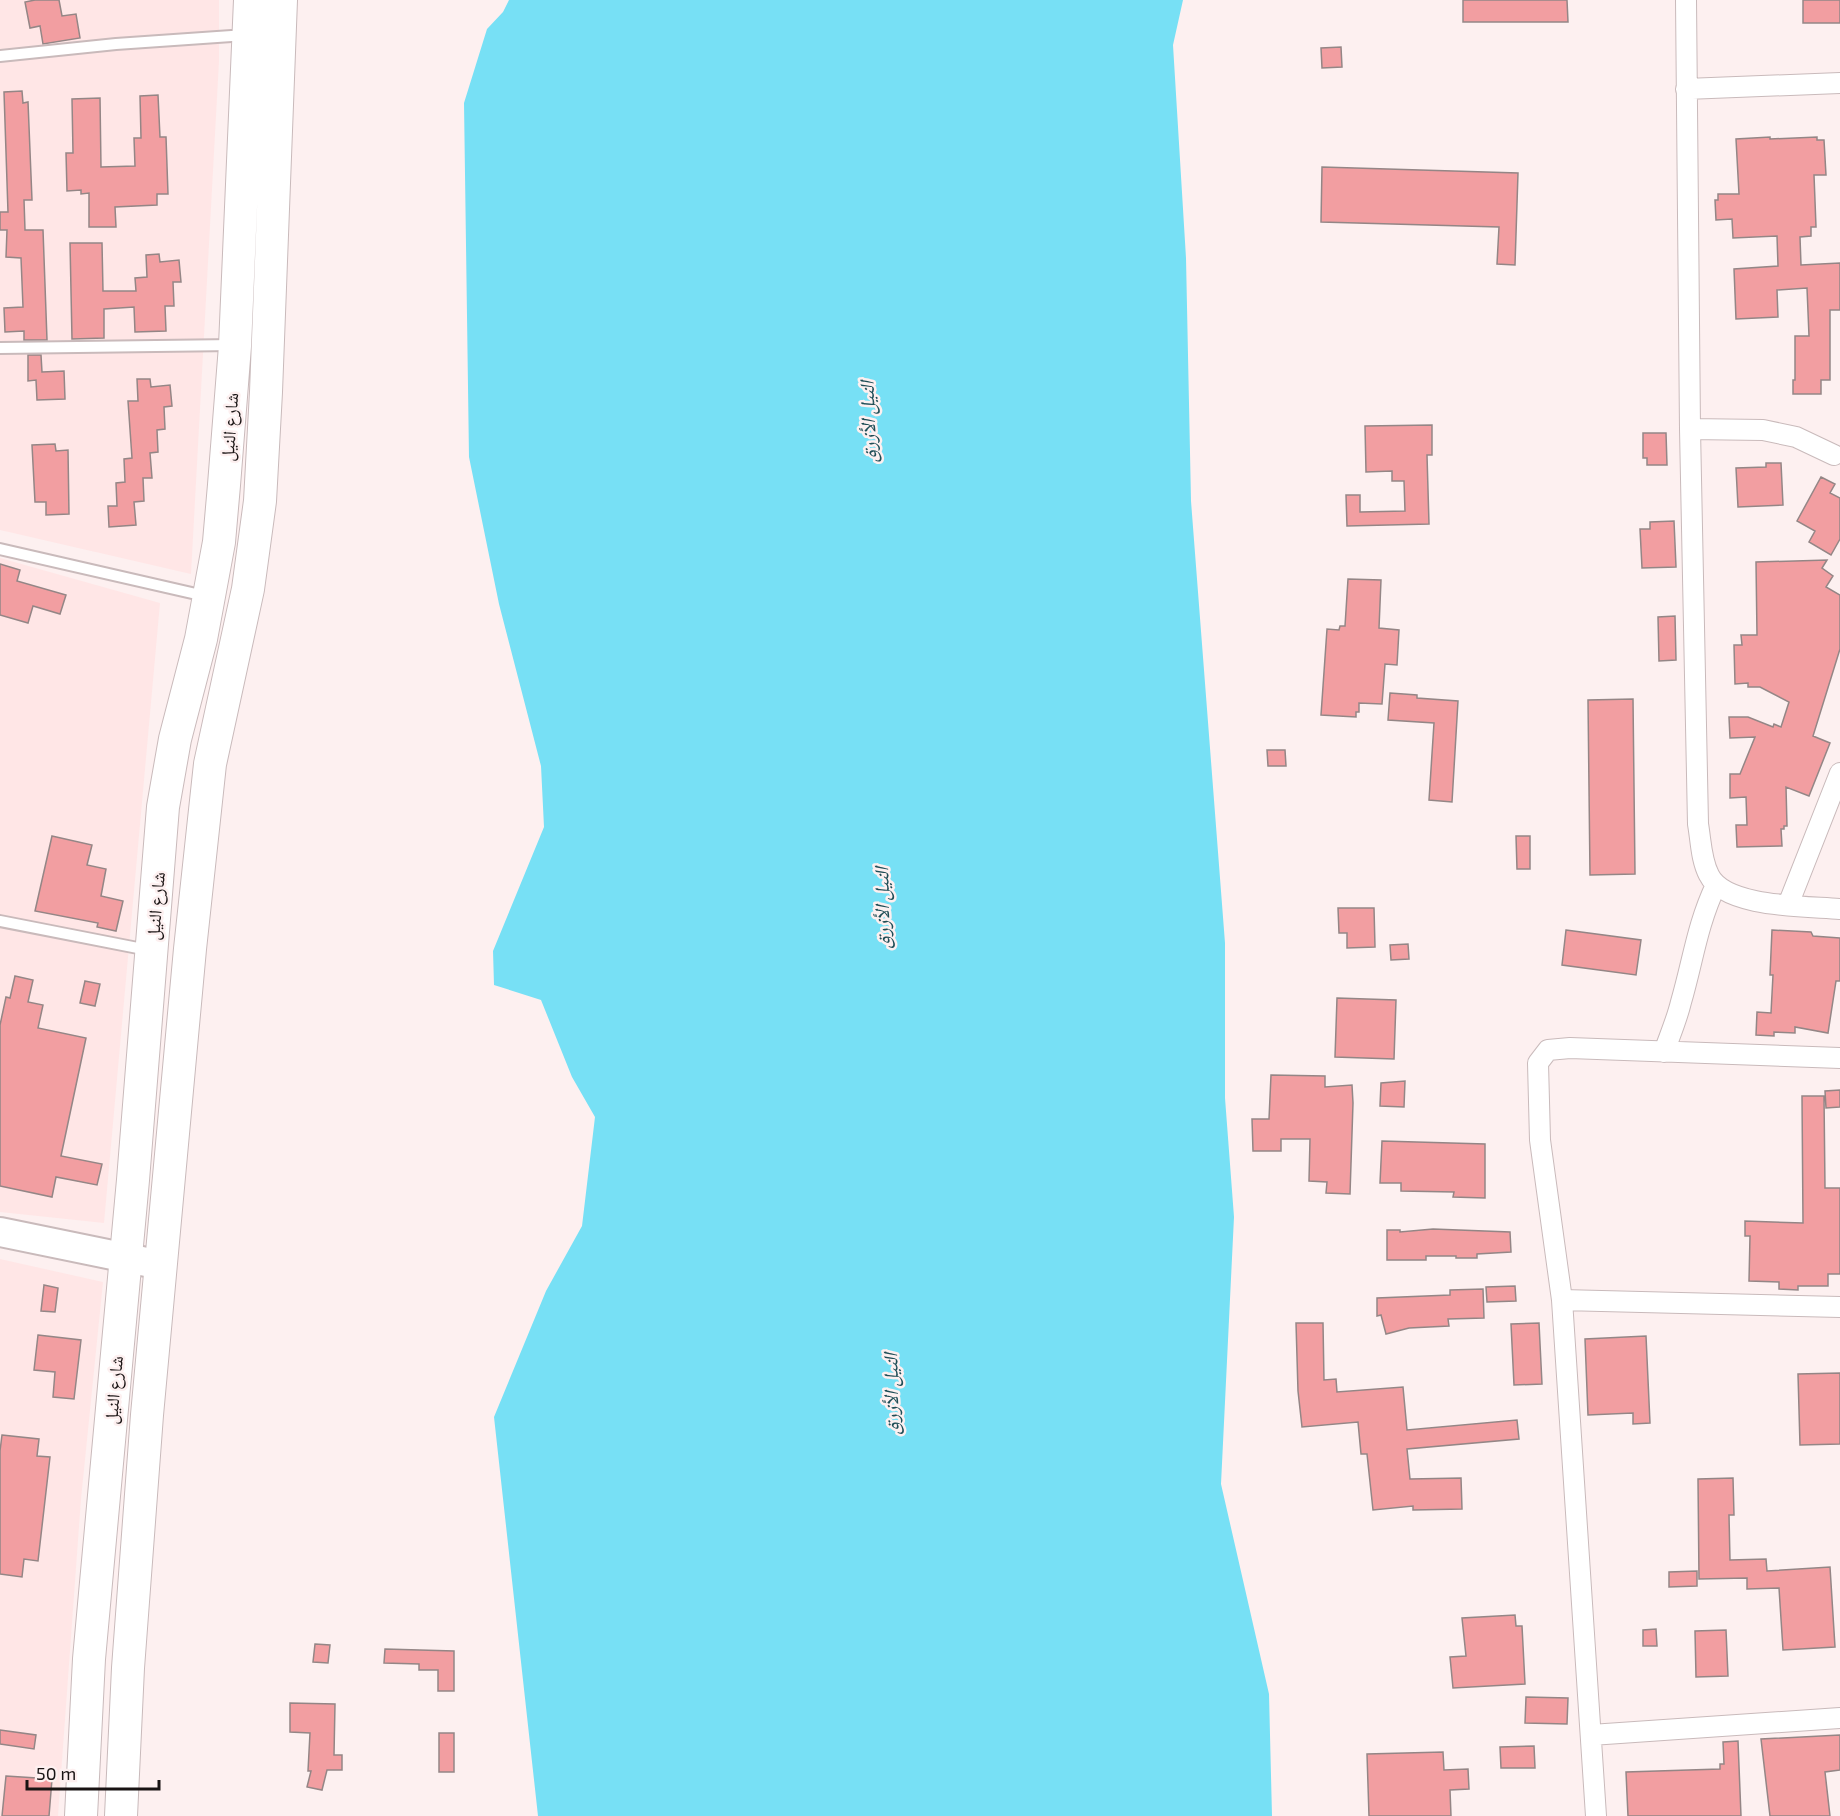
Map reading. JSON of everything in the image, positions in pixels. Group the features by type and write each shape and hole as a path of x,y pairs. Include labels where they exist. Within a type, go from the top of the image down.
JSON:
{"main road":[{"name":"شارع النيل","path":"81,1816 89,1659 124,1258 134,1169 163,807 175,739 201,639 219,542 235,345 250,0"},
{"name":"شارع النيل","path":"121,1816 128,1668 147,1415 190,950 210,764 248,589 260,501 267,392 281,0"}],"street":[{"path":"1686,0 1690,429 1698,824 1703,860 1716,885 1736,896 1788,905 1840,909"},
{"path":"1686,89 1840,83"},
{"path":"1690,429 1762,430 1796,437 1838,454"},
{"path":"1788,905 1840,773"},
{"path":"1664,1052 1681,1004 1696,935 1716,885"},
{"path":"1596,1816 1562,1300 1540,1140 1538,1063 1548,1050 1570,1048 1840,1058"},
{"path":"0,1232 161,1265"},
{"path":"1562,1300 1840,1307"},
{"path":"1591,1735 1840,1718"}],"lane":[{"path":"0,56 116,44 250,35"},
{"path":"0,348 235,345"},
{"path":"0,549 208,597"},
{"path":"0,921 151,951"}],"shaded area":[{"path":"0,0 219,0 219,61 191,574 0,530"},
{"path":"0,558 160,603 104,1223 0,1212"},
{"path":"0,1259 103,1282 81,1499 58,1816 0,1816"}],"water":[{"name":"النيل الأزرق","path":"509,0 1183,0 1173,45 1186,258 1191,501 1225,943 1225,1098 1234,1217 1221,1484 1269,1694 1272,1816 538,1816 494,1417 546,1291 582,1226 595,1117 572,1077 541,1000 494,985 493,951 544,827 541,766 499,604 469,457 464,103 487,29 503,12"}],"building":[{"path":"59,0 62,16 76,14 80,38 43,44 40,26 30,28 25,2"},
{"path":"1463,0 1567,0 1568,22 1463,22"},
{"path":"1803,0 1840,0 1840,23 1803,23"},
{"path":"1341,47 1342,67 1322,68 1321,48"},
{"path":"22,91 23,103 28,102 32,200 24,200 25,230 43,230 47,340 24,340 24,331 5,332 4,308 23,307 21,258 6,257 7,230 0,230 0,212 8,212 4,92"},
{"path":"158,95 160,137 166,137 168,194 157,194 157,205 115,207 116,227 89,227 89,193 81,194 81,190 67,191 66,153 73,153 72,99 100,98 101,167 135,166 134,138 141,138 140,96"},
{"path":"1770,137 1770,139 1817,137 1817,140 1824,140 1826,175 1814,175 1816,227 1811,227 1811,236 1800,237 1801,265 1840,263 1840,310 1830,310 1830,380 1821,380 1821,394 1793,394 1795,336 1809,336 1807,288 1777,290 1778,317 1736,319 1734,269 1778,266 1777,236 1733,238 1732,219 1716,220 1715,200 1718,200 1718,194 1739,194 1736,139"},
{"path":"1322,167 1518,173 1515,265 1497,264 1499,227 1321,222"},
{"path":"70,243 102,243 103,291 136,291 135,278 147,277 146,255 159,254 160,262 179,260 181,282 173,282 174,306 165,306 166,331 135,332 134,307 104,309 104,338 72,339"},
{"path":"28,355 41,355 42,372 64,371 65,399 37,400 36,380 28,381"},
{"path":"137,379 150,379 151,387 170,385 172,406 164,407 165,429 157,430 158,452 150,453 152,478 143,478 144,501 134,502 136,525 109,527 108,506 117,506 116,483 125,482 124,459 132,458 128,401 138,401"},
{"path":"1432,425 1432,455 1427,455 1429,524 1347,526 1346,495 1360,495 1360,512 1405,511 1404,481 1392,481 1392,471 1366,472 1365,426"},
{"path":"1643,433 1666,433 1667,465 1647,465 1647,458 1643,458"},
{"path":"55,444 56,451 68,450 69,514 46,515 46,502 35,502 32,445"},
{"path":"1766,463 1781,463 1783,505 1738,507 1736,468 1766,467"},
{"path":"1821,477 1835,484 1830,493 1840,498 1840,539 1831,555 1809,542 1815,531 1797,521"},
{"path":"1674,521 1676,567 1642,568 1640,529 1650,529 1650,522"},
{"path":"1827,560 1822,568 1833,576 1826,587 1840,595 1840,649 1813,736 1830,743 1809,796 1786,787 1787,826 1781,829 1782,846 1737,847 1736,825 1747,825 1746,797 1730,798 1730,774 1740,774 1755,737 1730,738 1729,717 1748,717 1773,727 1774,724 1781,727 1789,702 1760,687 1748,687 1748,683 1735,684 1734,645 1742,645 1741,635 1757,635 1756,562"},
{"path":"0,564 20,570 17,581 66,595 60,614 33,606 28,623 0,615"},
{"path":"1348,579 1381,580 1379,628 1399,630 1397,665 1385,664 1382,704 1359,703 1359,712 1356,712 1356,717 1321,715 1327,629 1339,630 1340,626 1345,626"},
{"path":"1675,616 1676,660 1659,661 1658,617"},
{"path":"1390,693 1417,695 1417,698 1458,701 1452,802 1429,800 1434,723 1388,720"},
{"path":"1633,699 1635,874 1590,875 1588,700"},
{"path":"1267,750 1285,750 1286,766 1268,766"},
{"path":"52,836 92,845 87,865 106,869 101,896 123,901 116,931 97,927 98,923 35,911"},
{"path":"1516,836 1530,836 1530,869 1517,869"},
{"path":"1338,908 1374,908 1375,947 1347,948 1347,933 1339,933"},
{"path":"1566,930 1641,940 1636,975 1562,965"},
{"path":"1772,930 1811,932 1813,936 1840,938 1840,981 1836,981 1828,1033 1795,1027 1795,1033 1774,1032 1774,1036 1756,1035 1757,1012 1771,1013"},
{"path":"1408,944 1409,959 1391,960 1390,945"},
{"path":"15,976 33,980 28,1002 43,1005 38,1028 86,1038 61,1156 102,1164 97,1185 56,1177 52,1197 0,1186 0,1025 6,997 10,998"},
{"path":"85,981 100,984 95,1006 80,1003"},
{"path":"1337,998 1396,1000 1394,1059 1335,1057"},
{"path":"1271,1075 1325,1076 1325,1087 1352,1085 1350,1194 1326,1193 1327,1182 1309,1181 1310,1139 1281,1139 1281,1151 1253,1151 1252,1119 1269,1119"},
{"path":"1405,1081 1404,1107 1380,1106 1381,1083"},
{"path":"1840,1090 1840,1107 1826,1108 1825,1091"},
{"path":"1802,1096 1824,1096 1825,1188 1840,1188 1840,1274 1828,1274 1828,1286 1798,1286 1798,1290 1779,1289 1779,1282 1749,1281 1750,1236 1745,1236 1745,1221 1803,1223"},
{"path":"1382,1141 1485,1144 1485,1198 1453,1197 1454,1192 1401,1191 1401,1183 1380,1183"},
{"path":"1433,1229 1510,1232 1511,1252 1477,1254 1477,1258 1426,1256 1426,1260 1387,1260 1387,1230 1400,1230 1400,1232"},
{"path":"44,1285 58,1288 55,1312 41,1311"},
{"path":"1515,1286 1516,1301 1487,1302 1486,1287"},
{"path":"1483,1289 1484,1318 1448,1319 1449,1326 1409,1328 1386,1334 1381,1315 1377,1316 1377,1298 1450,1295 1450,1290"},
{"path":"1296,1323 1323,1323 1324,1380 1336,1379 1337,1392 1403,1387 1407,1430 1517,1420 1519,1439 1407,1449 1410,1479 1461,1478 1462,1509 1413,1510 1413,1506 1373,1510 1367,1454 1361,1454 1358,1422 1302,1427 1298,1391"},
{"path":"1539,1323 1542,1384 1514,1385 1511,1324"},
{"path":"38,1335 81,1340 74,1399 53,1397 55,1372 34,1370"},
{"path":"1646,1336 1650,1423 1633,1424 1633,1413 1588,1415 1585,1339"},
{"path":"1840,1373 1840,1444 1800,1445 1798,1374"},
{"path":"2,1435 39,1439 37,1456 50,1457 38,1561 24,1559 22,1577 0,1574"},
{"path":"1733,1478 1734,1515 1729,1515 1730,1560 1766,1559 1767,1571 1830,1567 1835,1647 1783,1650 1779,1588 1747,1589 1747,1578 1699,1579 1698,1479"},
{"path":"1697,1571 1697,1586 1669,1587 1669,1572"},
{"path":"1515,1615 1516,1626 1522,1626 1525,1684 1453,1688 1450,1657 1466,1656 1462,1618"},
{"path":"1656,1629 1657,1646 1643,1646 1643,1630"},
{"path":"1726,1630 1728,1676 1696,1677 1695,1631"},
{"path":"315,1644 330,1645 328,1663 313,1662"},
{"path":"385,1649 454,1651 454,1691 438,1691 438,1670 419,1670 419,1664 384,1663"},
{"path":"1526,1697 1568,1698 1567,1724 1525,1723"},
{"path":"290,1703 335,1704 334,1755 342,1755 342,1770 327,1770 322,1790 307,1787 311,1771 308,1771 310,1733 290,1732"},
{"path":"0,1730 36,1735 34,1749 0,1744"},
{"path":"439,1733 454,1733 454,1772 439,1772"},
{"path":"1840,1735 1840,1770 1825,1772 1830,1816 1770,1816 1761,1739"},
{"path":"1738,1741 1741,1816 1628,1816 1626,1772 1720,1769 1720,1764 1724,1764 1723,1742"},
{"path":"1534,1746 1535,1768 1501,1768 1500,1747"},
{"path":"1443,1752 1444,1770 1468,1769 1469,1789 1450,1790 1451,1816 1369,1816 1367,1754"},
{"path":"6,1776 52,1779 49,1816 2,1816"}]}
